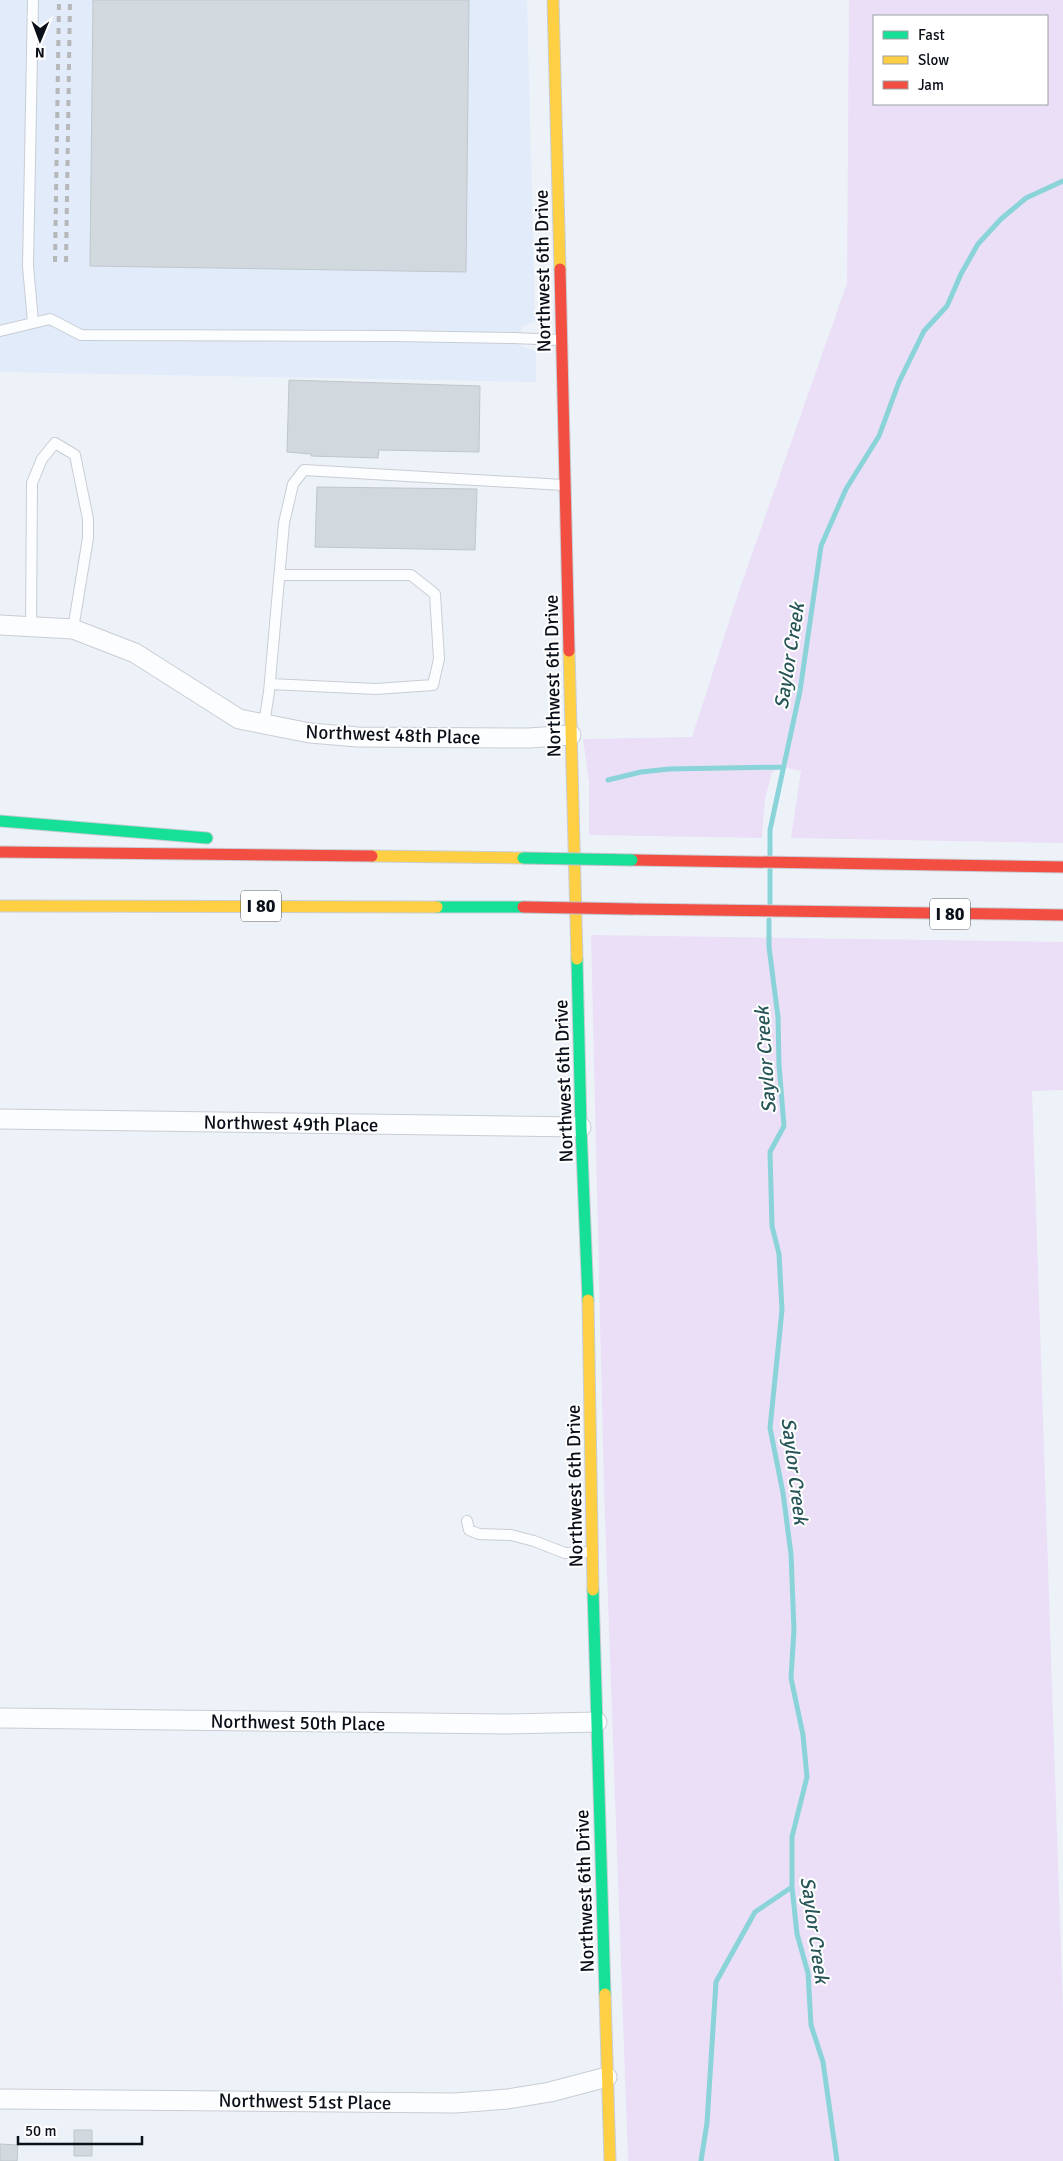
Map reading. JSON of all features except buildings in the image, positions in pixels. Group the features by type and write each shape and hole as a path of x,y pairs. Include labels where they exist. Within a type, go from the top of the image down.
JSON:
{"main road":[{"name":"Northwest 6th Drive","path":"553,0 581,1127 590,1337 592,1552 606,2077 610,2161"},
{"path":"0,821 219,840"},
{"path":"249,842 388,856"},
{"path":"0,852 1063,867"},
{"path":"189,918 372,905"},
{"name":"I 80","path":"0,906 372,905 1063,915"}],"street":[{"name":"Northwest 48th Place","path":"0,624 72,629 135,652 239,719 310,733 358,737 529,738 571,735"},
{"name":"Northwest 49th Place","path":"0,1119 581,1127"},
{"name":"Northwest 50th Place","path":"0,1718 505,1724 597,1722"},
{"name":"Northwest 51st Place","path":"0,2098 454,2103 508,2099 550,2092 606,2077"}],"lane":[{"path":"33,0 28,266 33,322"},
{"path":"0,331 50,319 81,335 514,338 561,340"},
{"path":"31,627 32,483 42,459 56,443 74,455 88,519 88,538 72,629"},
{"path":"264,724 270,684 284,523 293,484 304,470 565,486"},
{"path":"270,684 376,689 433,685 439,660 434,594 411,575 280,574"},
{"path":"466,1521 469,1530 479,1534 511,1535 534,1541 565,1553 592,1552"}],"shaded area":[{"path":"0,0 527,0 535,321 521,328 521,346 536,351 536,382 0,372"},
{"path":"849,0 1063,0 1063,843 791,838 801,771 783,767 772,772 765,799 762,838 589,835 589,782 583,739 692,737 738,594 847,283"},
{"path":"591,935 1063,942 1063,1090 1032,1091 1063,2012 1063,2161 628,2161 604,1489"}],"waterway":[{"name":"Saylor Creek","path":"770,854 770,830 800,691 821,546 846,489 879,436 899,382 924,331 947,306 961,274 978,244 1001,219 1026,198 1063,181"},
{"path":"608,780 641,772 669,769 783,767"},
{"name":"Saylor Creek","path":"770,870 770,904"},
{"name":"Saylor Creek","path":"769,920 769,947 778,1017 779,1065 784,1126 770,1152 772,1226 779,1254 782,1310 770,1428 783,1493 791,1554 794,1630 791,1678 803,1735 807,1777 792,1837 792,1887 797,1934 808,1973 811,2025 823,2062 837,2161"},
{"path":"701,2161 707,2123 716,1982 755,1912 792,1887"}],"railway":[{"path":"55,262 59,0"},
{"path":"66,262 70,0"}],"traffic: fast":[{"path":"0,821 207,838"},
{"path":"523,858 632,860"},
{"path":"437,907 523,907"},
{"path":"577,959 588,1300"},
{"path":"593,1590 605,1994"}],"traffic: slow":[{"path":"553,0 560,269"},
{"path":"569,651 577,959"},
{"path":"372,856 523,858"},
{"path":"0,906 437,907"},
{"path":"588,1300 593,1590"},
{"path":"605,1994 610,2161"}],"traffic: jam":[{"path":"560,269 569,651"},
{"path":"0,852 372,856"},
{"path":"632,860 1063,867"},
{"path":"523,907 632,909"},
{"path":"632,909 1063,915"}]}
